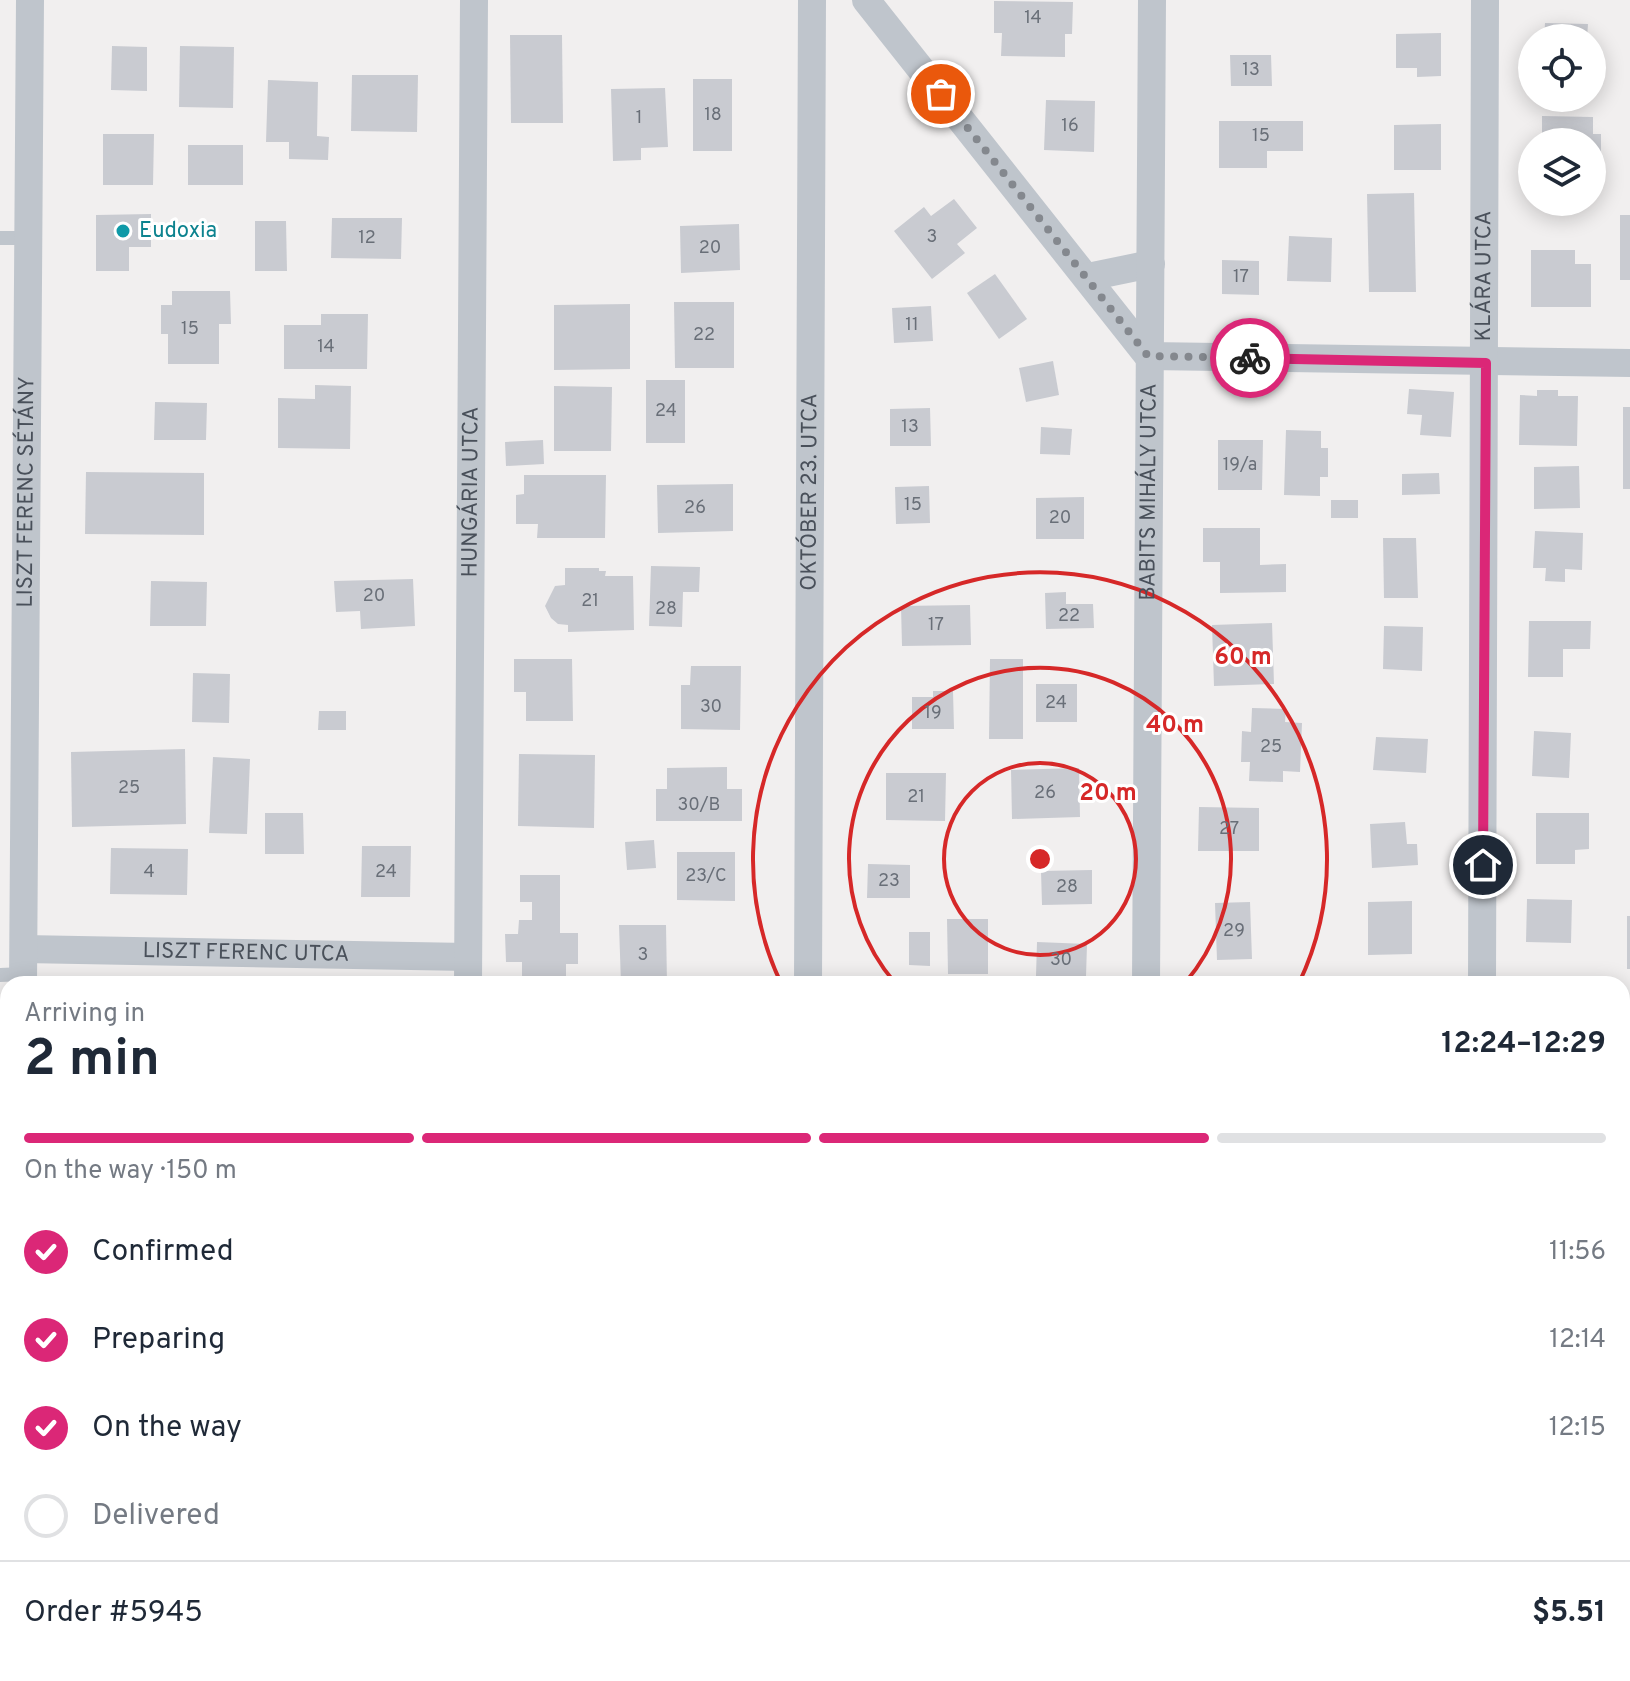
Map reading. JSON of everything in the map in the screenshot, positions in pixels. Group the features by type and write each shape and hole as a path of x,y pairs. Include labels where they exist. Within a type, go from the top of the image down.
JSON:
{"street":[{"name":"LISZT FERENC SÉTÁNY","path":"18,970 14,238 30,0"},
{"name":"HUNGÁRIA UTCA","path":"468,970 474,0"},
{"name":"OKTÓBER 23. UTCA","path":"808,976 812,0"},
{"path":"866,0 1148,356 1630,363"},
{"name":"BABITS MIHÁLY UTCA","path":"1146,976 1152,0"},
{"name":"KLÁRA UTCA","path":"1482,976 1485,0"},
{"path":"1088,277 1151,264"},
{"name":"LISZT FERENC UTCA","path":"18,970 468,970"}],"building":[{"path":"994,1 1073,2 1072,34 1065,34 1065,57 1001,56 1002,33 994,33"},
{"path":"1441,33 1441,76 1417,77 1417,68 1396,68 1396,34"},
{"path":"510,35 562,35 563,123 511,123"},
{"path":"112,46 147,47 147,91 111,90"},
{"path":"180,46 234,47 233,108 179,107"},
{"path":"1230,55 1271,55 1272,86 1231,86"},
{"path":"352,75 418,75 417,132 351,131"},
{"path":"693,79 732,79 732,151 693,151"},
{"path":"268,80 318,82 317,136 329,137 328,160 289,159 289,142 266,142"},
{"path":"665,88 668,147 641,148 641,160 613,161 611,89"},
{"path":"1046,100 1095,101 1094,152 1044,150"},
{"path":"1542,116 1593,117 1593,128 1542,128"},
{"path":"1219,121 1303,121 1303,151 1267,151 1267,168 1219,168"},
{"path":"1441,124 1441,170 1394,170 1394,125"},
{"path":"103,134 154,134 153,185 103,185"},
{"path":"188,145 243,145 243,185 188,185"},
{"path":"1414,193 1416,292 1369,292 1367,194"},
{"path":"954,199 977,228 957,244 965,253 932,279 894,231 924,207 931,216"},
{"name":"Eudoxia","path":"151,214 151,247 129,247 129,271 96,271 96,215"},
{"path":"1620,215 1630,215 1630,280 1620,280"},
{"path":"332,218 402,218 401,259 331,258"},
{"path":"255,221 286,221 287,271 255,271"},
{"path":"739,224 740,270 681,273 680,226"},
{"path":"1289,236 1332,238 1331,282 1287,281"},
{"path":"1531,250 1575,250 1575,264 1591,264 1591,307 1531,307"},
{"path":"1222,260 1259,261 1259,295 1222,294"},
{"path":"995,274 1027,319 999,339 967,293"},
{"path":"172,291 230,291 231,324 219,324 219,364 168,364 168,334 161,334 161,305 172,305"},
{"path":"674,302 734,302 734,368 675,368"},
{"path":"630,304 630,369 554,370 554,305"},
{"path":"931,306 933,341 894,343 892,308"},
{"path":"321,314 368,314 367,369 284,369 284,325 321,325"},
{"path":"1053,361 1059,395 1026,402 1019,368"},
{"path":"646,380 685,380 685,443 646,443"},
{"path":"315,385 351,386 350,449 278,448 278,398 315,399"},
{"path":"554,386 612,387 611,451 554,451"},
{"path":"1409,389 1454,392 1451,437 1420,435 1422,415 1407,414"},
{"path":"1537,390 1558,390 1558,396 1578,396 1577,446 1519,445 1520,395 1537,396"},
{"path":"155,402 207,403 206,440 154,440"},
{"path":"1623,407 1630,407 1630,489 1623,489"},
{"path":"930,408 931,446 890,446 890,409"},
{"path":"1041,427 1072,429 1070,455 1040,454"},
{"path":"1286,430 1321,431 1321,448 1328,448 1328,477 1320,477 1320,496 1284,495"},
{"path":"543,440 544,464 506,466 505,442"},
{"path":"1218,440 1263,440 1262,490 1218,490"},
{"path":"1579,466 1580,508 1534,509 1534,467"},
{"path":"86,472 204,473 204,535 85,534"},
{"path":"1439,473 1440,494 1402,495 1402,474"},
{"path":"524,475 606,475 605,538 537,538 538,524 516,524 516,495 524,494"},
{"path":"733,484 733,531 658,533 657,485"},
{"path":"929,486 930,523 896,524 895,487"},
{"path":"1084,497 1084,539 1036,539 1036,498"},
{"path":"1331,500 1358,500 1358,518 1331,518"},
{"path":"1203,528 1260,528 1260,565 1286,564 1286,592 1220,593 1220,562 1203,562"},
{"path":"1535,531 1583,533 1582,570 1565,569 1565,582 1545,581 1546,568 1533,568"},
{"path":"1383,538 1416,538 1418,598 1384,598"},
{"path":"651,566 700,567 699,592 683,592 682,627 649,626"},
{"path":"565,568 599,568 599,571 606,571 605,576 633,576 634,630 568,632 568,625 558,624 551,618 545,606 555,586 565,585"},
{"path":"413,579 415,626 361,629 360,611 336,612 334,581"},
{"path":"151,581 207,582 206,626 150,626"},
{"path":"1066,592 1066,604 1093,604 1094,628 1046,629 1045,593"},
{"path":"970,605 971,645 902,646 901,606"},
{"path":"1529,621 1591,621 1590,649 1563,649 1563,677 1528,677"},
{"path":"1272,623 1274,684 1214,686 1212,625"},
{"path":"1384,626 1423,627 1422,671 1383,669"},
{"path":"514,659 572,659 573,721 526,721 526,692 514,692"},
{"path":"990,659 1023,659 1023,739 989,739"},
{"path":"691,666 741,666 740,730 681,729 681,685 690,685"},
{"path":"193,673 230,674 229,723 192,722"},
{"path":"1036,684 1077,684 1077,722 1036,722"},
{"path":"933,691 953,691 954,729 912,729 912,697 933,697"},
{"path":"1252,708 1286,709 1285,722 1302,723 1300,772 1283,771 1283,782 1249,781 1250,762 1241,762 1242,731 1251,732"},
{"path":"319,711 346,711 346,730 318,730"},
{"path":"1534,731 1571,733 1569,778 1532,776"},
{"path":"1376,737 1428,739 1426,773 1373,770"},
{"path":"185,749 186,824 72,827 71,752"},
{"path":"519,754 595,755 594,828 518,826"},
{"path":"213,757 250,759 247,834 209,833"},
{"path":"727,767 727,789 742,789 742,821 656,821 656,789 667,789 667,768"},
{"path":"1079,768 1080,817 1012,819 1011,770"},
{"path":"886,773 946,773 945,821 886,820"},
{"path":"1199,807 1259,808 1259,851 1198,851"},
{"path":"265,813 303,813 304,854 265,854"},
{"path":"1536,813 1589,813 1589,849 1575,850 1575,864 1536,864"},
{"path":"1405,822 1407,844 1417,844 1418,865 1372,868 1370,824"},
{"path":"654,840 656,868 627,870 625,842"},
{"path":"362,846 411,846 410,897 361,897"},
{"path":"111,848 188,849 187,895 110,894"},
{"path":"677,852 735,852 735,901 677,900"},
{"path":"868,864 910,865 910,898 867,898"},
{"path":"1092,870 1092,904 1042,905 1041,871"},
{"path":"520,875 560,875 560,933 578,933 578,964 566,964 566,976 522,976 522,962 506,962 505,934 518,934 519,920 532,920 532,902 520,902"},
{"path":"1527,899 1572,900 1571,943 1526,942"},
{"path":"1412,901 1412,954 1368,955 1368,902"},
{"path":"1250,902 1252,959 1217,960 1215,903"},
{"path":"1627,916 1630,916 1630,969 1627,969"},
{"path":"947,919 988,919 988,974 948,974"},
{"path":"619,925 666,925 667,976 621,976"},
{"path":"909,932 930,932 930,966 909,965"},
{"path":"1037,942 1087,944 1086,976 1036,976"}],"way so far":[{"path":"941,94 1148,356 1250,358"}],"place":[{"name":"Eudoxia","path":"123,231"}],"route":[{"path":"1250,358 1486,363 1483,865"}]}
